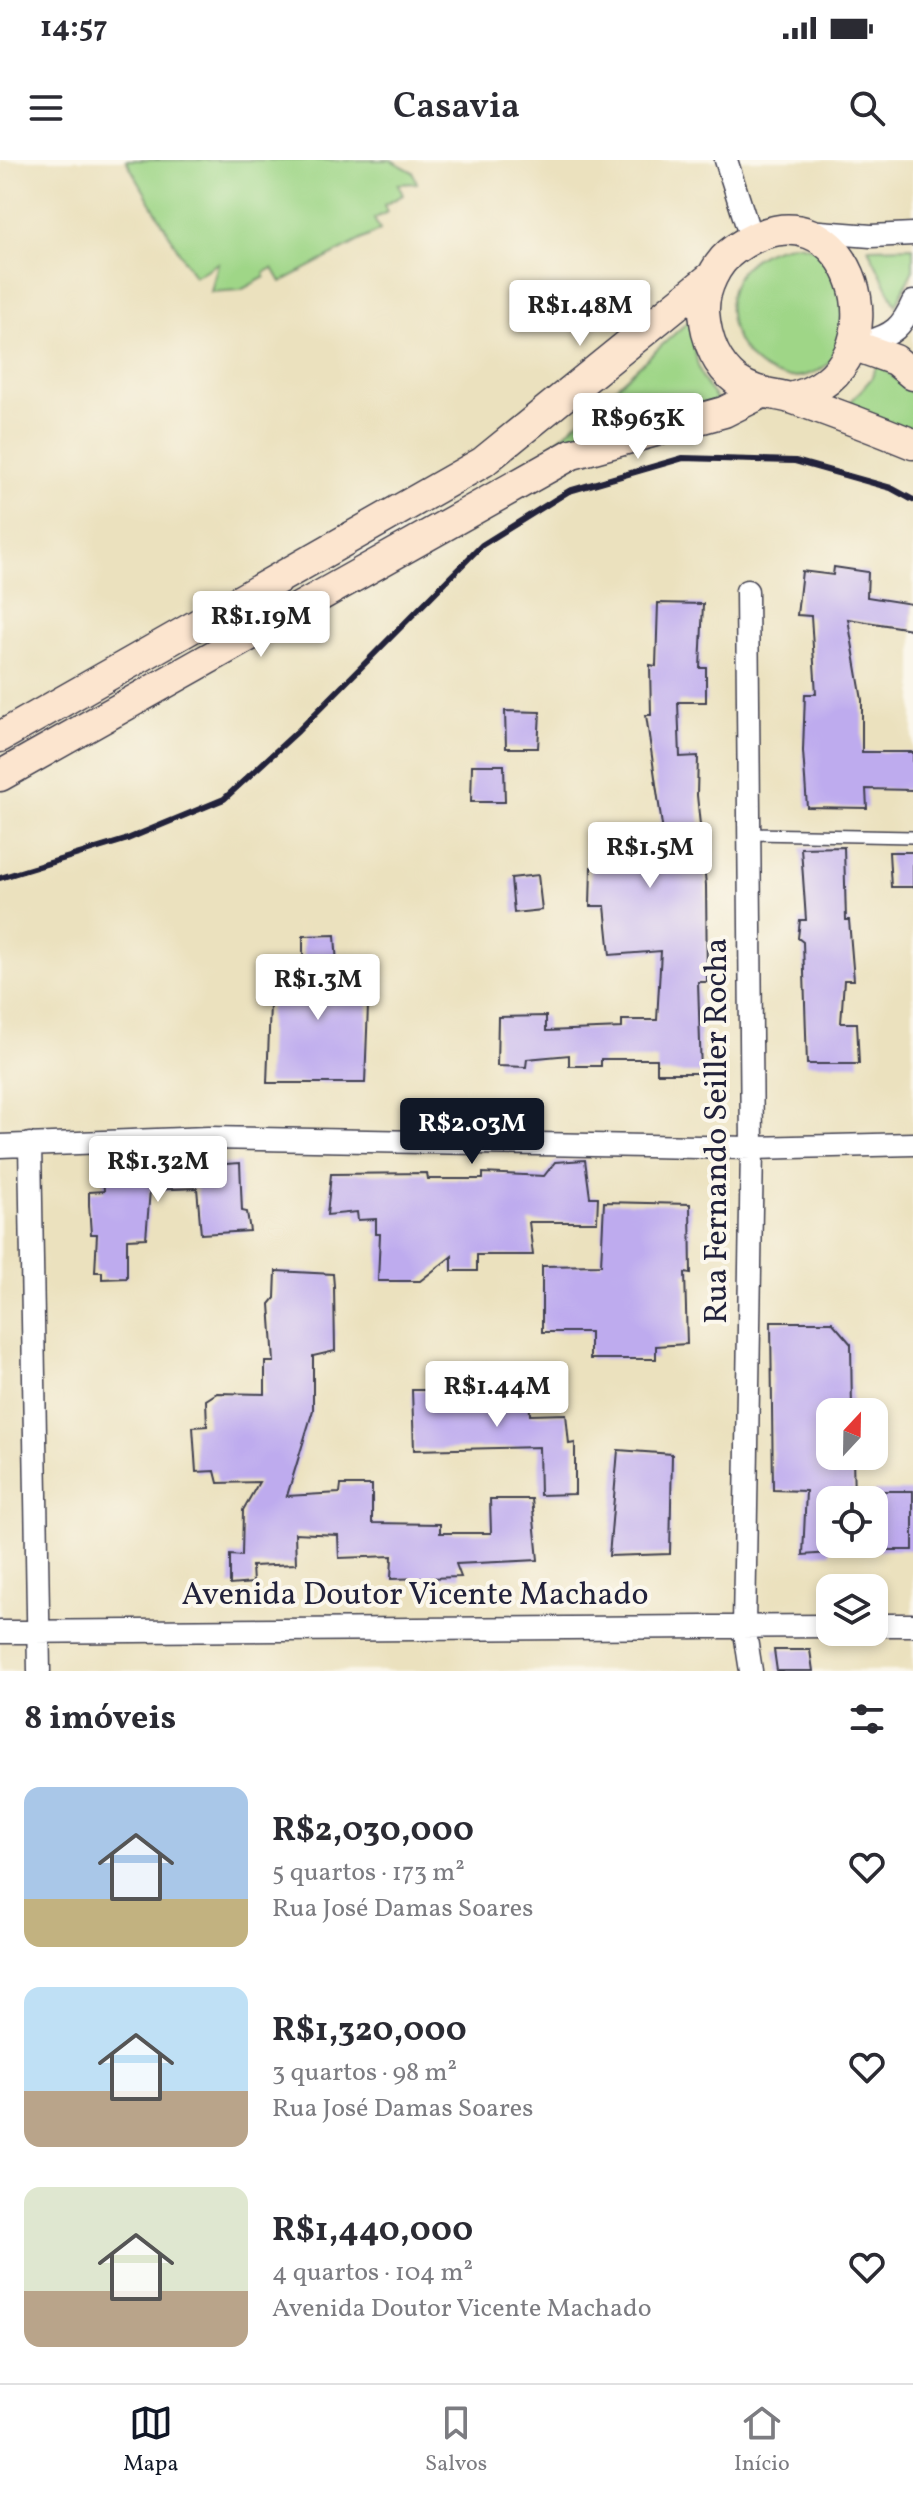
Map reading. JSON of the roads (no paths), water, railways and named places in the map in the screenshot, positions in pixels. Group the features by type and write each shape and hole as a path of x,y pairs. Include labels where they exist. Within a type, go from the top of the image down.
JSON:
{"main road":[{"path":"0,737 483,462 711,277 728,254 751,238 778,230 798,230 831,241 852,258 867,282 873,308 866,346 841,380 817,393 776,396 572,454 0,776"},
{"path":"711,277 704,305 706,333 717,359 736,380 913,444"},
{"path":"866,346 895,360 913,375"}],"street":[{"path":"726,160 751,238"},
{"path":"798,230 871,236 913,234"},
{"path":"866,346 890,336 899,328 913,302"},
{"name":"Rua Fernando Seiller Rocha","path":"747,591 752,1148 744,1626 751,1671"},
{"path":"0,1146 208,1138 752,1148 913,1144"},
{"path":"30,1144 39,1671"},
{"path":"888,1625 913,1625"},
{"name":"Avenida Doutor Vicente Machado","path":"0,1632 816,1626"}],"lane":[{"path":"751,834 913,837"}],"railway":[{"path":"0,878 125,840 224,799 298,731 482,545 569,491 683,458 795,461 891,488 913,500"}]}
